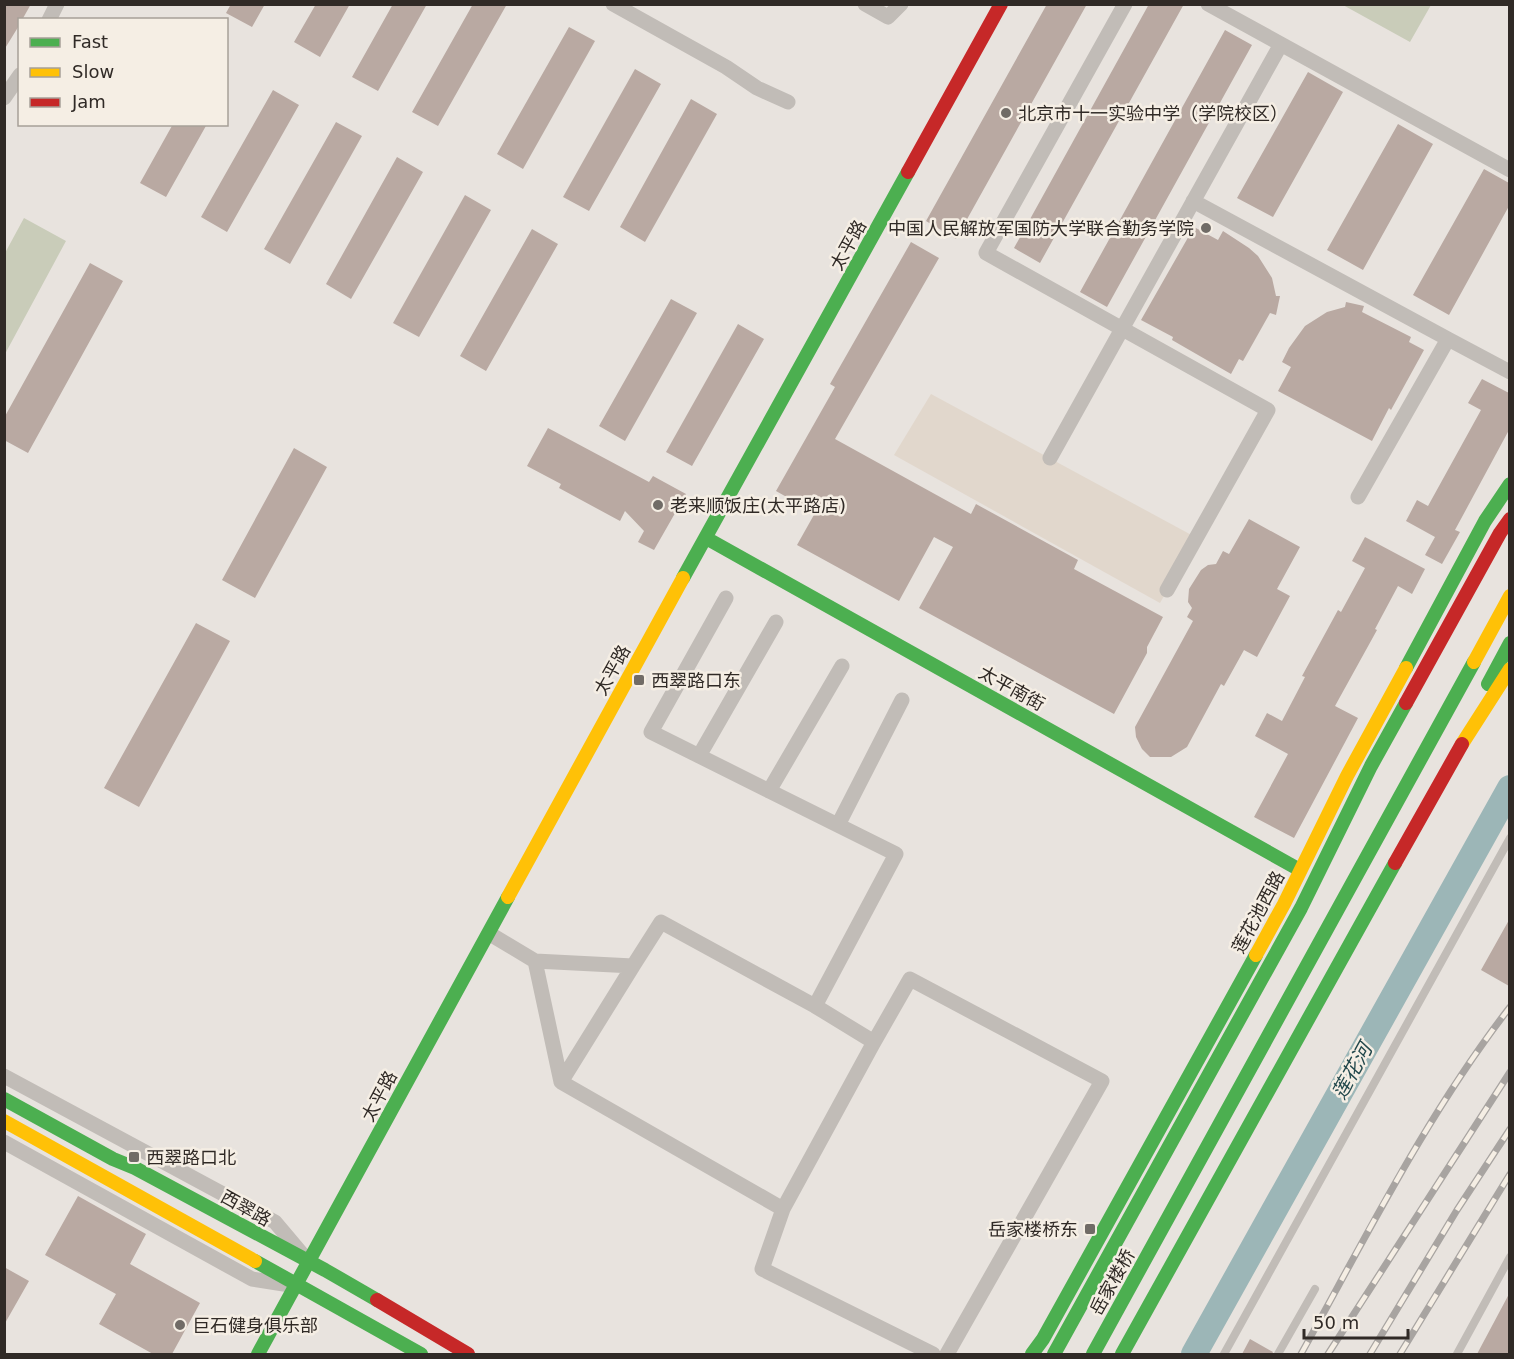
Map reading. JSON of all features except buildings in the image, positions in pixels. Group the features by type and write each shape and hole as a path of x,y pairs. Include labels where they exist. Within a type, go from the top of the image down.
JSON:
{"main road":[{"name":"太平路","path":"258,1354 1001,4"},
{"name":"莲花池西路","path":"1032,1354 1043,1339 1284,904 1363,745 1485,521 1508,487"},
{"name":"莲花池西路","path":"1054,1354 1301,908 1371,766 1509,519"},
{"name":"太平南街","path":"706,538 1300,870"},
{"name":"岳家楼桥","path":"1093,1354 1509,596"},
{"path":"1459,748 1509,643"},
{"path":"1122,1354 1459,748 1509,669"},
{"path":"1459,748 1509,687"},
{"name":"西翠路","path":"4,1099 113,1159 135,1167 310,1263 468,1354"},
{"path":"4,1121 421,1354"}],"street":[{"path":"50,18 57,4"},
{"path":"613,4 726,67 757,87 788,102"},
{"path":"866,4 888,17 901,4"},
{"path":"1125,4 986,253 1268,410 1167,590"},
{"path":"1208,4 1509,170"},
{"path":"1050,458 1281,44"},
{"path":"4,98 18,78"},
{"path":"1193,201 1509,372"},
{"path":"1358,497 1448,339"},
{"path":"726,598 651,732 896,854 815,1006"},
{"path":"699,756 776,622"},
{"path":"769,791 842,666"},
{"path":"838,825 902,700"},
{"path":"561,1082 661,922 815,1006 874,1042"},
{"path":"490,934 535,961 633,966"},
{"path":"535,961 561,1082 783,1209"},
{"path":"933,1354 762,1269 783,1209 910,979 1102,1081 947,1354"},
{"path":"4,1076 275,1222 310,1263"},
{"path":"4,1142 252,1279 297,1286"}],"lane":[{"path":"1224,1354 1509,838"},
{"path":"1457,1354 1509,1257"},
{"path":"1278,1354 1315,1289"}],"green space":[{"path":"1343,5 1431,5 1410,42"},
{"path":"24,218 66,241 5,354 5,253"}],"shaded area":[{"path":"931,394 1197,538 1160,603 894,455"}],"waterway":[{"name":"莲花河","path":"1194,1354 1510,788"}],"railway":[{"path":"1301,1354 1425,1133 1451,1090 1510,1007"},
{"path":"1328,1354 1510,1072"},
{"path":"1370,1354 1457,1210 1510,1129"},
{"path":"1400,1354 1510,1174"}],"traffic: fast":[{"path":"683,578 908,172"},
{"path":"1406,668 1485,521 1510,484"},
{"path":"706,538 1300,870"},
{"path":"1488,684 1510,643"},
{"path":"1093,1354 1474,662"},
{"path":"1054,1354 1301,908 1371,766 1406,703"},
{"path":"1122,1354 1395,863"},
{"path":"258,1354 508,897"},
{"path":"1032,1354 1043,1339 1256,955"},
{"path":"4,1099 377,1300"},
{"path":"255,1261 421,1354"}],"traffic: slow":[{"path":"508,897 683,578"},
{"path":"1474,662 1510,596"},
{"path":"1256,955 1284,904 1347,776 1406,668"},
{"path":"1462,744 1510,669"},
{"path":"4,1121 255,1261"}],"traffic: jam":[{"path":"908,172 1001,4"},
{"path":"1406,703 1500,533 1510,519"},
{"path":"1395,863 1462,744"},
{"path":"377,1300 468,1354"}],"place":[{"name":"北京市十一实验中学（学院校区）","path":"1006,113"},
{"name":"中国人民解放军国防大学联合勤务学院","path":"1206,228"},
{"name":"老来顺饭庄(太平路店)","path":"658,505"},
{"name":"西翠路口东","path":"639,680"},
{"name":"西翠路口北","path":"134,1157"},
{"name":"岳家楼桥东","path":"1090,1229"},
{"name":"巨石健身俱乐部","path":"180,1325"}]}
